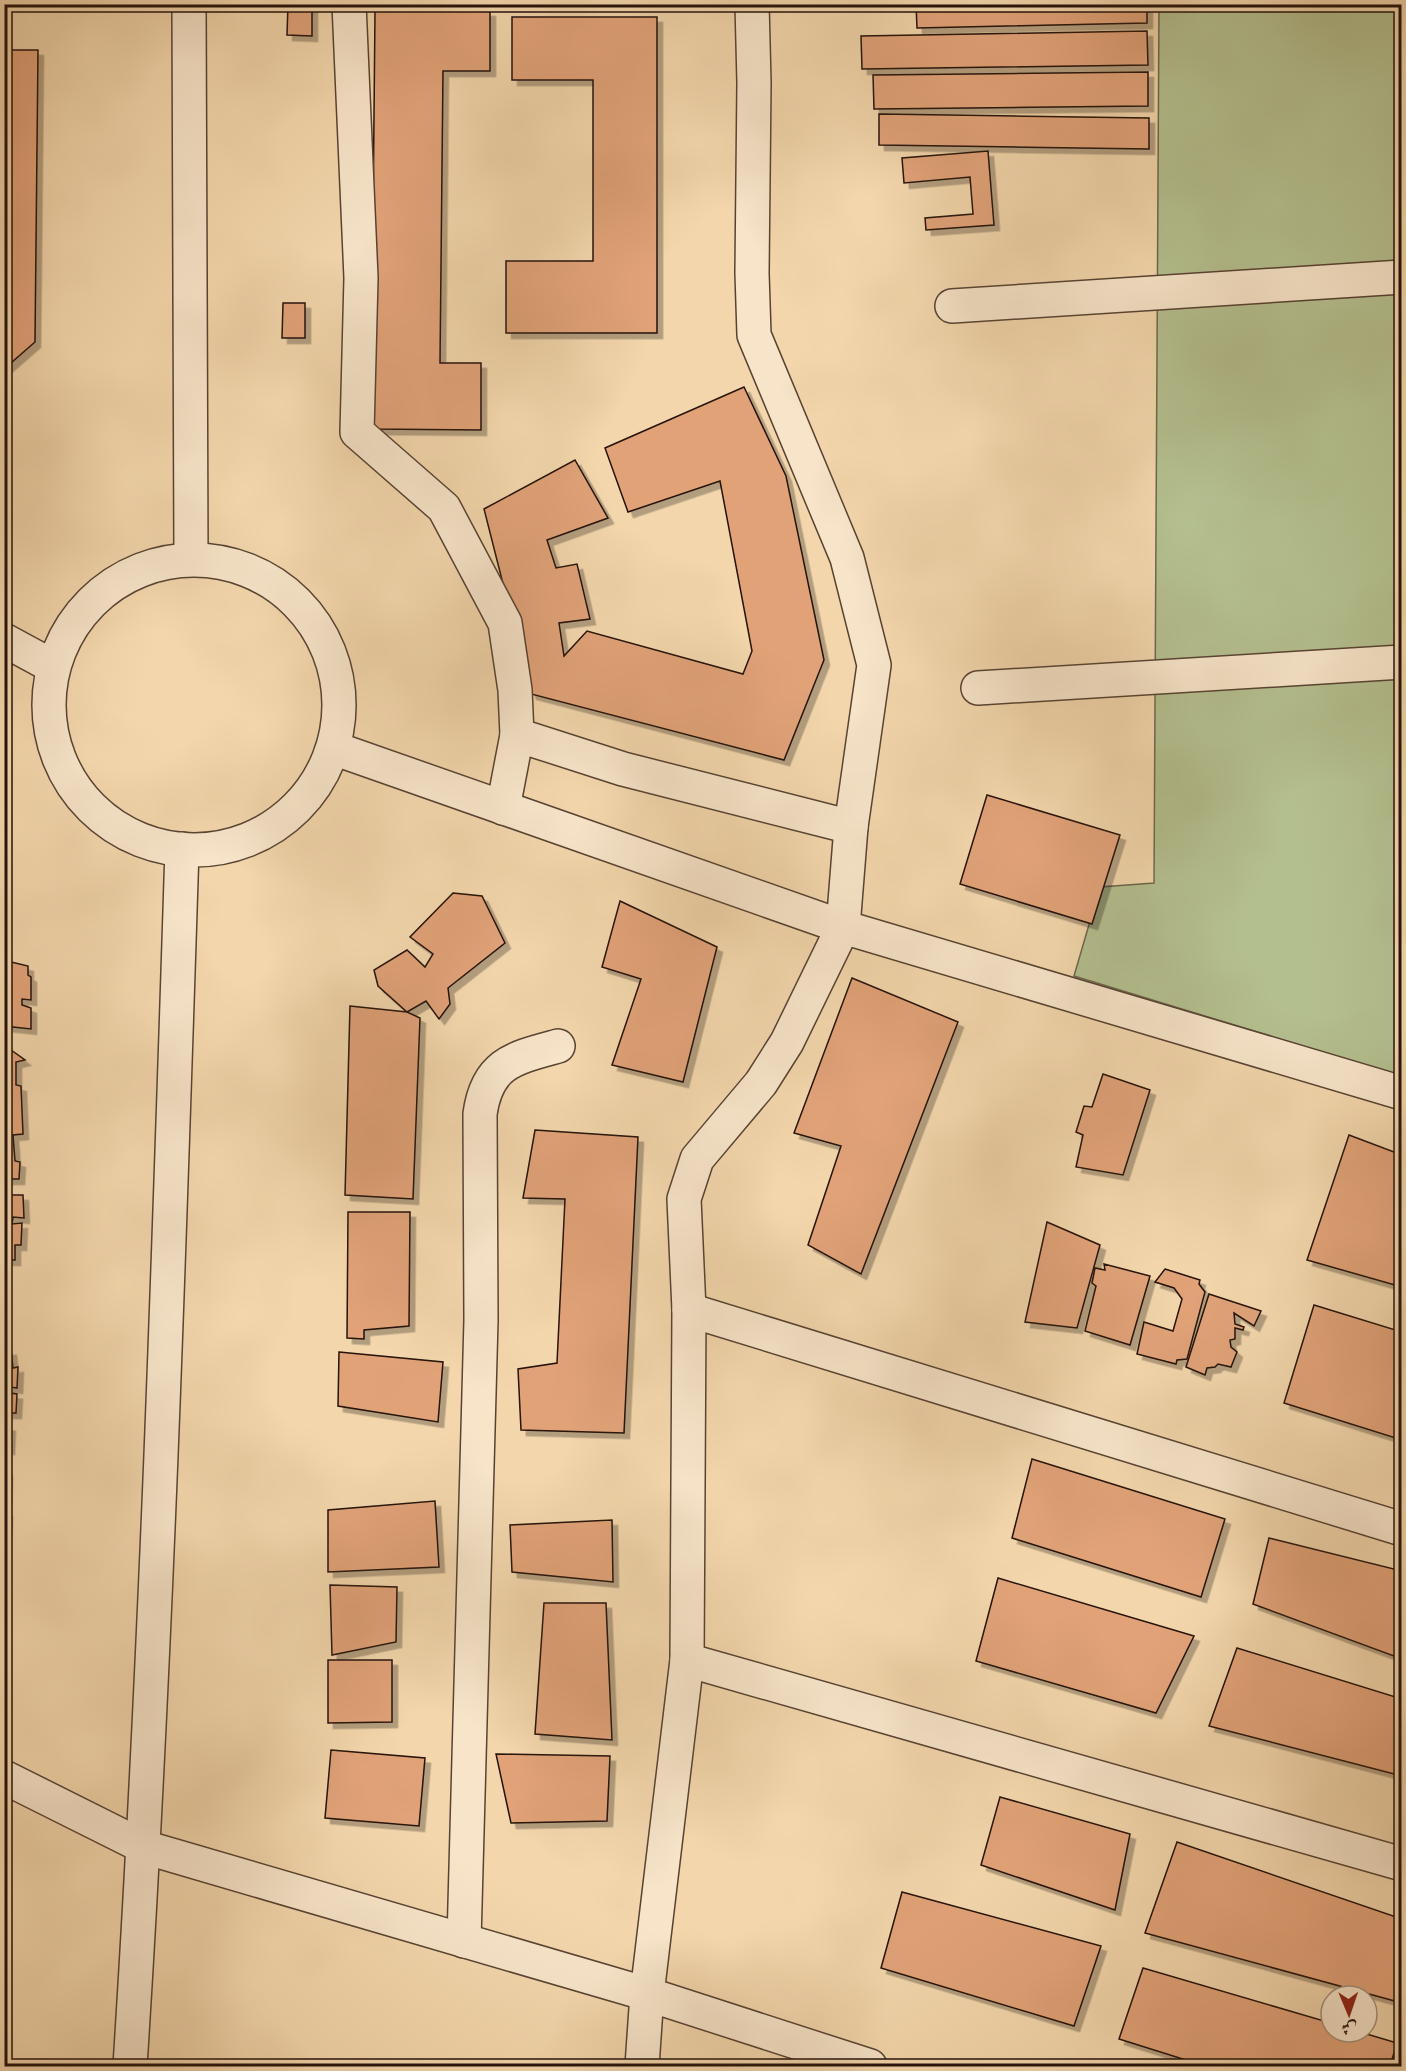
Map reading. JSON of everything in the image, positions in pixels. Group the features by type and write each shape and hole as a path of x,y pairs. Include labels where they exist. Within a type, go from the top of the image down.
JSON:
{"street":[{"path":"189,4 191,559"},
{"path":"349,4 361,278 357,432 444,508 505,623 515,690 517,735 503,808"},
{"path":"642,2067 648,1994 687,1660 689,1310 684,1199 697,1159 761,1083 788,1042 843,927 851,827 874,665 847,558 754,335 752,4"},
{"path":"952,306 1401,277"},
{"path":"191,559 242,567 287,592 320,632 338,680 336,749 323,773 297,808 261,834 219,848 182,849 128,835 87,806 60,764 47,716 52,666 72,624 104,590 145,568 191,559"},
{"path":"4,640 52,666"},
{"path":"978,688 1401,662"},
{"path":"517,735 623,769 851,827"},
{"path":"336,749 843,927 1401,1094"},
{"path":"130,2067 144,1847 166,1342 182,849"},
{"path":"464,1941 480,1355 480,1114 484,1092 496,1072 518,1057 558,1046"},
{"path":"689,1310 1401,1529"},
{"path":"687,1660 1401,1864"},
{"path":"4,1777 144,1847 648,1994 870,2067"}],"green space":[{"path":"1159,5 1401,5 1401,1076 1074,976 1100,887 1154,883"}],"building":[{"path":"288,4 312,4 312,36 287,35"},
{"path":"916,4 1147,4 1147,23 917,28"},
{"path":"375,11 490,11 490,71 443,71 440,363 481,363 481,430 371,429"},
{"path":"512,17 657,17 657,333 506,333 506,261 593,261 593,80 512,80"},
{"path":"1147,31 1148,65 862,69 861,36"},
{"path":"4,50 38,50 35,342 4,369"},
{"path":"1148,72 1148,106 874,109 873,75"},
{"path":"879,114 1149,118 1149,149 879,145"},
{"path":"988,151 994,225 926,230 925,218 973,214 970,177 904,183 902,158"},
{"path":"283,303 305,303 305,338 282,338"},
{"path":"744,387 786,476 824,660 784,760 531,694 484,509 575,460 608,518 547,540 556,568 577,564 590,619 559,623 564,656 587,631 743,674 752,651 720,481 628,512 605,448"},
{"path":"987,795 1120,835 1092,924 960,884"},
{"path":"453,893 482,896 505,943 448,988 450,1004 439,1019 426,1001 407,1012 378,986 374,970 407,950 425,967 433,954 410,937"},
{"path":"620,901 717,947 683,1082 612,1065 641,979 602,967"},
{"path":"7,961 28,966 28,975 31,977 31,1000 22,999 22,1005 31,1008 31,1029 4,1026 4,970 7,970"},
{"path":"852,978 958,1022 861,1274 808,1245 841,1146 794,1133"},
{"path":"350,1006 407,1012 420,1018 413,1199 345,1195"},
{"path":"4,1045 25,1060 16,1062 16,1085 21,1086 23,1134 13,1135 15,1161 20,1162 19,1179 4,1179"},
{"path":"1103,1074 1150,1090 1123,1175 1076,1167 1083,1135 1076,1132 1084,1106 1092,1107"},
{"path":"535,1130 638,1137 624,1433 521,1430 518,1369 557,1363 565,1199 523,1198"},
{"path":"1349,1135 1402,1155 1402,1287 1307,1260"},
{"path":"4,1195 23,1195 24,1218 13,1217 12,1224 22,1223 21,1245 15,1245 15,1260 4,1260"},
{"path":"348,1212 410,1212 409,1326 364,1330 364,1339 347,1338"},
{"path":"1047,1222 1100,1245 1077,1328 1025,1322"},
{"path":"1104,1264 1150,1276 1130,1345 1085,1331 1096,1286 1092,1283 1095,1268 1105,1270"},
{"path":"1165,1269 1200,1280 1199,1284 1205,1292 1187,1359 1177,1360 1176,1364 1137,1354 1144,1322 1173,1331 1182,1299 1174,1288 1155,1282"},
{"path":"1209,1294 1261,1311 1254,1326 1234,1313 1235,1324 1244,1327 1243,1330 1235,1328 1235,1339 1230,1340 1231,1347 1237,1352 1231,1367 1218,1364 1207,1368 1205,1375 1186,1367"},
{"path":"1314,1305 1402,1332 1402,1440 1284,1403"},
{"path":"4,1350 11,1350 13,1368 18,1367 17,1388 11,1387 10,1393 17,1394 16,1413 4,1413"},
{"path":"339,1352 443,1362 438,1422 338,1406"},
{"path":"4,1425 10,1426 9,1449 4,1448"},
{"path":"1032,1459 1225,1519 1201,1597 1012,1538"},
{"path":"4,1471 7,1471 6,1497 4,1497"},
{"path":"435,1501 439,1567 328,1572 328,1510"},
{"path":"4,1510 7,1511 4,1573"},
{"path":"612,1520 613,1582 512,1572 510,1525"},
{"path":"1269,1538 1402,1571 1402,1659 1253,1604"},
{"path":"998,1578 1194,1636 1156,1713 976,1661"},
{"path":"330,1585 397,1587 396,1642 332,1655"},
{"path":"544,1603 606,1603 612,1740 535,1734"},
{"path":"1237,1648 1402,1699 1402,1776 1209,1726"},
{"path":"328,1660 392,1660 392,1722 328,1723"},
{"path":"331,1750 425,1758 419,1826 325,1818"},
{"path":"496,1754 610,1756 607,1821 511,1823"},
{"path":"1000,1797 1130,1834 1115,1910 981,1865"},
{"path":"1177,1842 1402,1919 1402,2003 1379,1997 1379,1984 1332,1984 1145,1933"},
{"path":"902,1892 1101,1946 1074,2026 881,1968"},
{"path":"1143,1968 1319,2019 1319,2044 1379,2044 1379,2038 1397,2043 1390,2066 1205,2066 1119,2039"}]}
